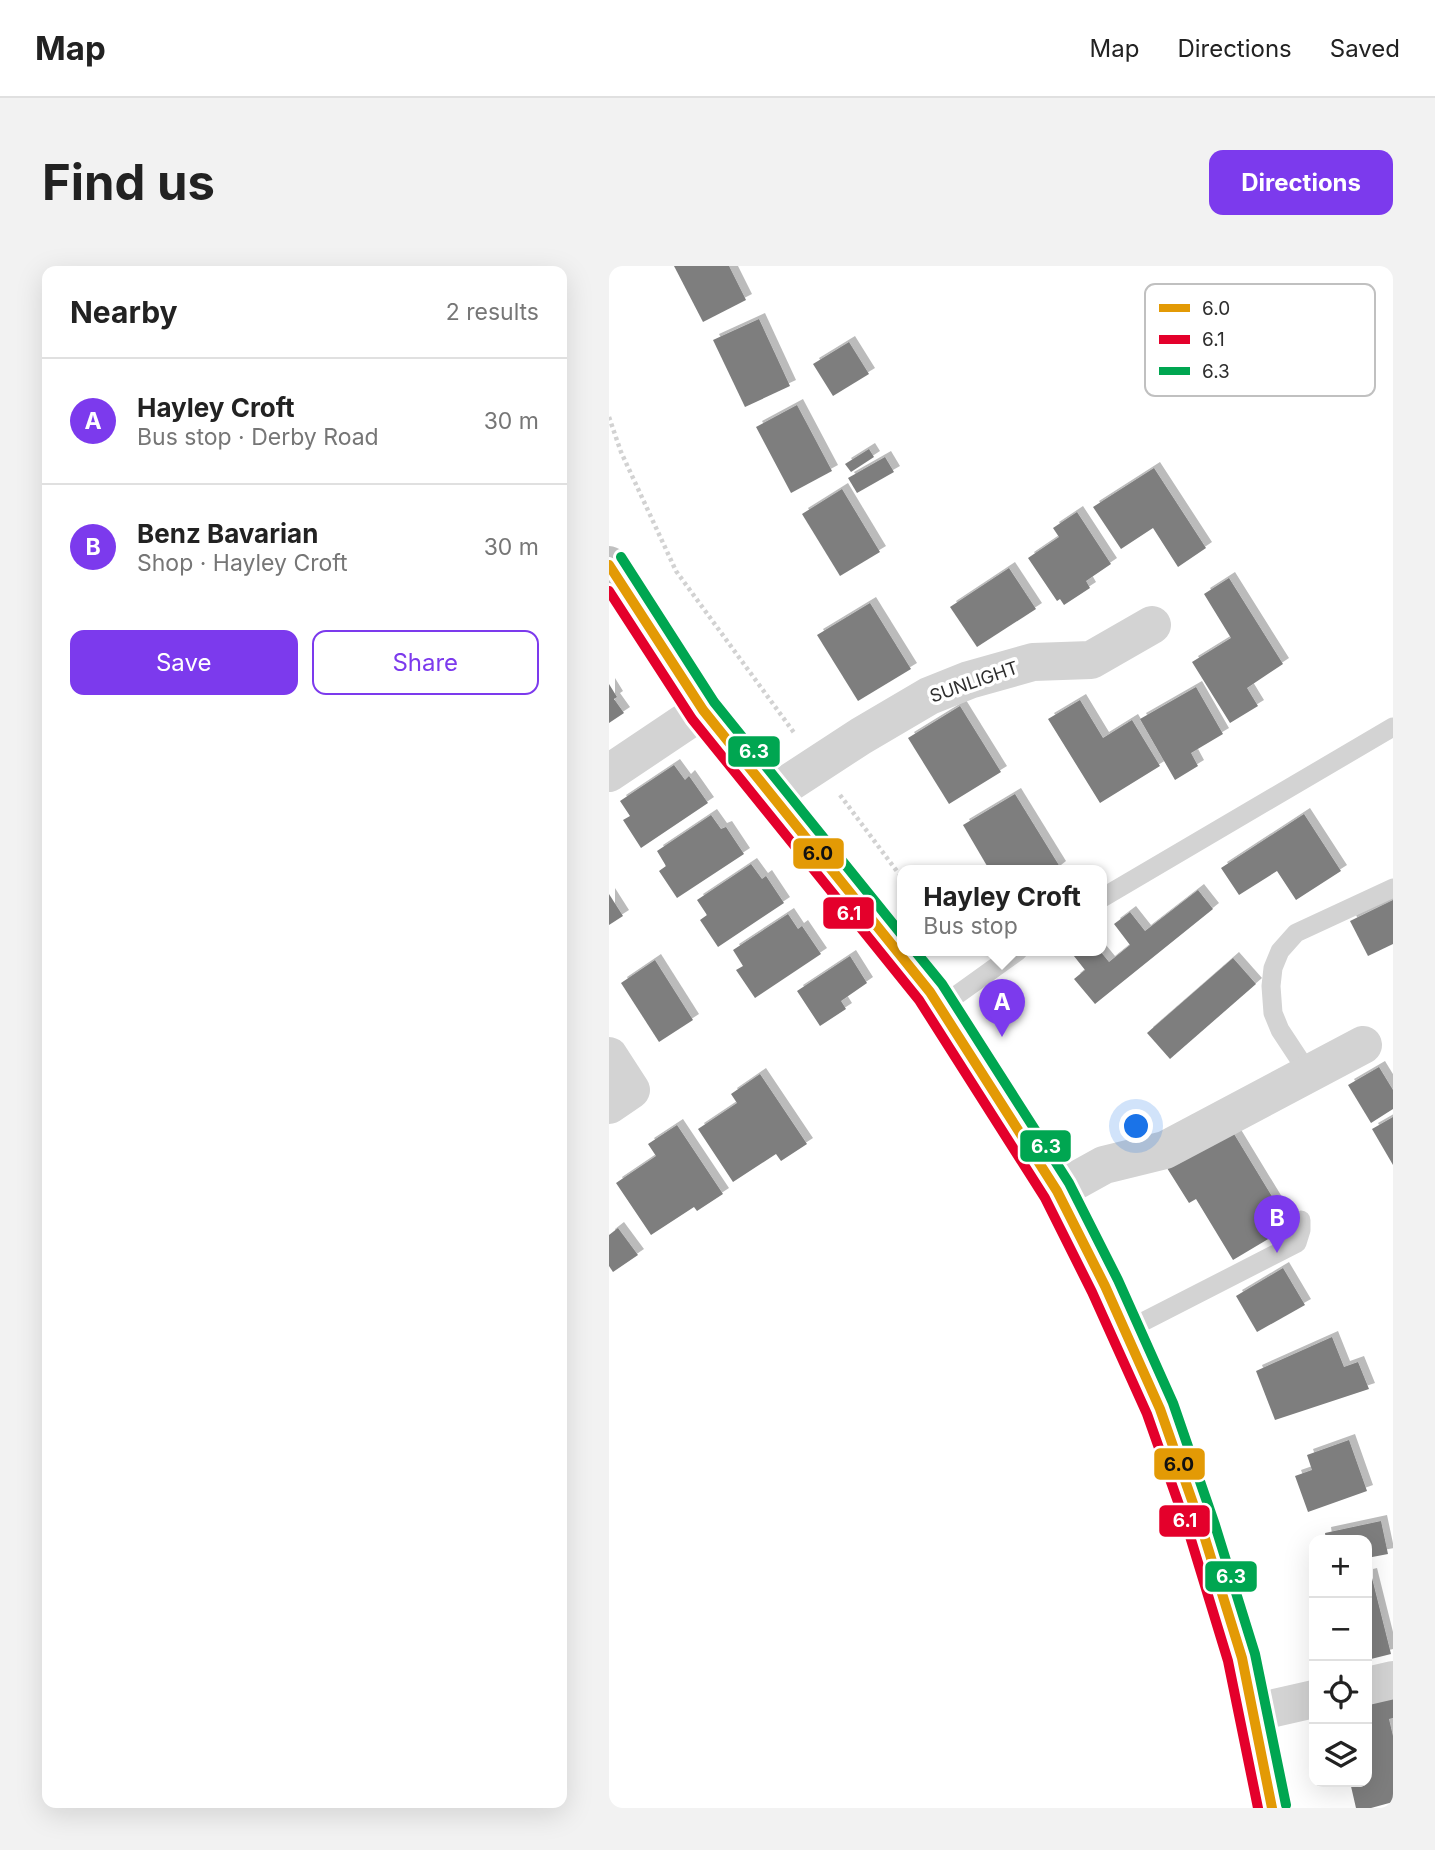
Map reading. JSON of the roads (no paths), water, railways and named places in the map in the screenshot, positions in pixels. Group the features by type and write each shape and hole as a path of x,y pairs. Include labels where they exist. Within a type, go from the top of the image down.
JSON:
{"highway":[{"path":"609,565 703,709 897,952"},
{"path":"900,956 940,1007 1056,1191 1105,1286 1160,1409 1202,1529 1241,1658 1272,1808"}],"street":[{"name":"SUNLIGHT","path":"772,794 929,696 969,680 1033,662 1091,660 1152,625"},
{"path":"609,773 703,709"},
{"path":"1056,1191 1104,1165 1165,1150 1363,1045"},
{"path":"609,1056 631,1090 609,1105"},
{"path":"1372,1685 1393,1680"},
{"path":"1253,1713 1309,1700"}],"lane":[{"path":"1107,895 1393,727"},
{"path":"1309,1074 1280,1030 1273,1013 1272,977 1280,951 1296,933 1393,888"},
{"path":"940,1007 1011,956"},
{"path":"1125,1331 1297,1242 1301,1220"}],"place":[{"name":"Hayley Croft","path":"1002,1037"},
{"name":"Benz Bavarian","path":"1277,1253"}]}
